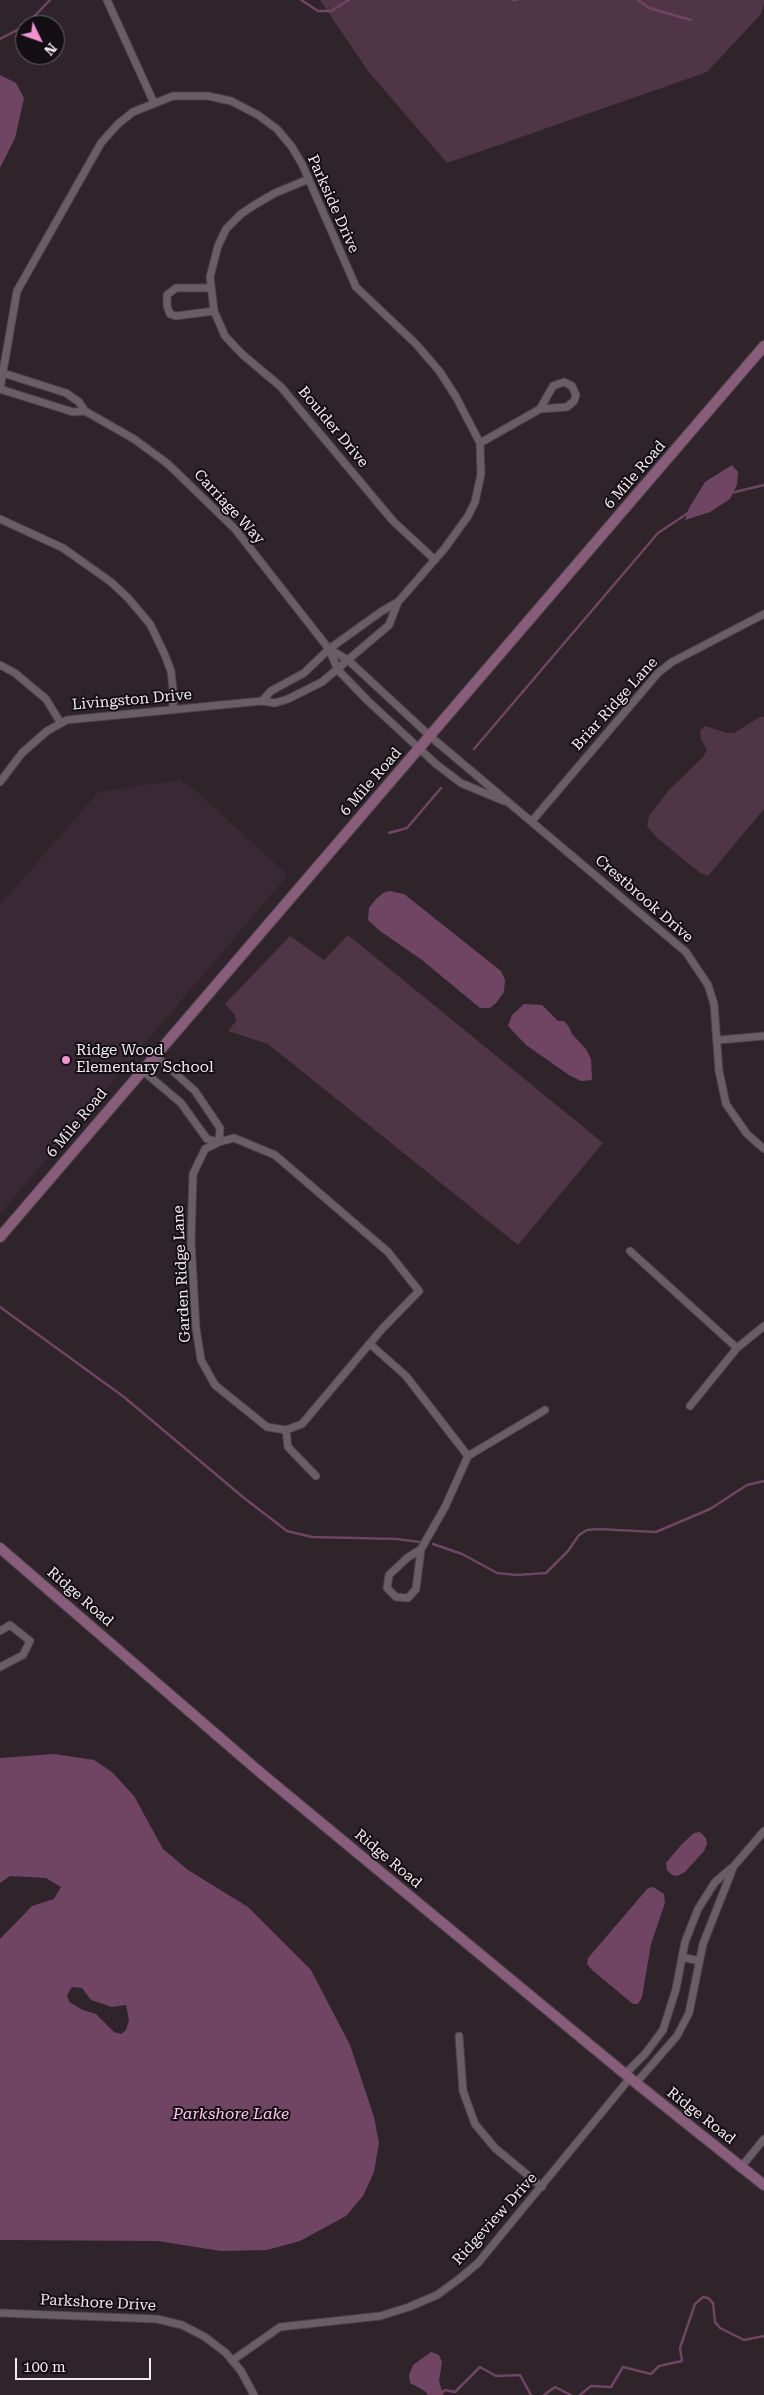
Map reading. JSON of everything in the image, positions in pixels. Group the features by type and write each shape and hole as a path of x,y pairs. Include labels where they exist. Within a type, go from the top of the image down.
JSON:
{"street":[{"path":"107,0 154,103"},
{"name":"Parkside Drive","path":"0,389 1,372 14,317 17,291 101,142 133,112 173,96 208,96 231,101 258,115 277,129 292,147 309,179 339,252 356,287 416,344 440,372 480,443 481,474 475,502 459,530 398,602 382,611 329,649"},
{"name":"Boulder Drive","path":"309,179 262,200 241,214 226,229 212,263 210,288 214,311 225,336 242,354 281,387 393,521 435,560"},
{"path":"210,288 176,288 167,295 167,306 170,314 176,316 214,311"},
{"name":"6 Mile Road","path":"0,1237 154,1054 420,749 764,346"},
{"name":"Carriage Way","path":"1,372 66,393 80,402 85,410 134,439 168,464 235,529 329,649 338,670 368,702 420,749"},
{"path":"480,443 540,409 566,406 574,402 576,394 572,386 564,382 553,386 540,409"},
{"name":"Carriage Way","path":"0,389 74,412 85,410"},
{"path":"0,519 63,548 111,582 128,598 150,624 164,653 171,671 174,699 172,710"},
{"name":"Parkside Drive","path":"338,670 389,625 398,602"},
{"name":"Briar Ridge Lane","path":"532,821 658,672 672,662 764,614"},
{"path":"262,700 271,691 304,673 329,649"},
{"name":"Carriage Way","path":"329,649 348,660 431,736"},
{"path":"0,665 15,673 46,700 60,722"},
{"name":"Livingston Drive","path":"0,782 22,753 60,722 78,717 172,710 262,700 275,702 288,699 322,682 338,670"},
{"name":"Crestbrook Drive","path":"431,736 686,952 708,985 714,1004 719,1071 726,1104 747,1134 764,1149"},
{"name":"Crestbrook Drive","path":"420,749 461,783 481,793 508,802"},
{"path":"718,1040 764,1036"},
{"path":"154,1054 195,1091 220,1128 219,1142"},
{"path":"142,1070 181,1103 207,1139 219,1142 234,1138 275,1155 388,1252 419,1291 370,1344 302,1424 286,1430 288,1447 316,1476"},
{"name":"Garden Ridge Lane","path":"219,1142 205,1149 193,1174 192,1241 196,1328 201,1360 215,1385 267,1427 286,1430"},
{"path":"630,1251 737,1348"},
{"path":"690,1406 737,1348 764,1326"},
{"path":"370,1344 406,1376 468,1456"},
{"path":"421,1549 407,1558 390,1575 387,1588 396,1598 408,1598 416,1589 421,1549 445,1507 468,1456 545,1410"},
{"name":"Ridge Road","path":"0,1548 262,1774 630,2079 764,2184"},
{"path":"0,1631 10,1625 24,1634 30,1641 23,1655 0,1667"},
{"path":"630,2079 645,2054 663,2030 676,1988 690,1927 698,1908 715,1882 734,1866 764,1831"},
{"path":"630,2079 677,2036 689,2013 696,1990 699,1961 708,1932 734,1866"},
{"path":"682,1957 699,1961"},
{"path":"459,2036 463,2091 470,2114 479,2130 495,2148 542,2187"},
{"name":"Ridgeview Drive","path":"233,2360 280,2328 380,2316 408,2307 437,2294 478,2263 630,2079"},
{"path":"742,2166 764,2139"},
{"name":"Parkshore Drive","path":"0,2312 157,2319 182,2325 205,2336 233,2360 254,2395"}],"shaded area":[{"path":"320,0 764,0 764,3 761,14 707,72 447,163 368,71"},
{"path":"760,717 764,717 764,809 708,876 699,872 656,837 647,826 649,816 669,790 703,757 707,750 701,739 700,731 705,726 727,733 734,733"},
{"name":"Ridge Wood Elementary School","path":"179,780 196,791 288,875 0,1214 0,905 98,792"},
{"path":"348,935 603,1143 518,1245 268,1044 228,1031 236,1021 235,1015 225,1004 290,936 324,960"}],"water":[{"path":"0,75 16,83 24,98 15,138 0,168"},
{"path":"732,465 738,472 737,485 730,499 710,512 685,520 689,508 705,482"},
{"path":"390,891 404,894 501,971 505,980 504,992 496,1003 490,1008 480,1008 422,960 380,931 368,920 369,908 383,893"},
{"path":"524,1004 542,1005 558,1021 564,1021 572,1034 586,1049 591,1059 592,1080 581,1081 569,1075 526,1045 508,1026 512,1015"},
{"name":"Parkshore Lake","path":"54,1754 94,1760 112,1772 134,1796 163,1849 188,1870 248,1907 311,1970 350,2045 374,2117 379,2143 374,2172 363,2196 346,2216 300,2241 267,2250 221,2251 158,2241 0,2240 0,1939 32,1906 54,1899 61,1887 46,1878 10,1876 0,1883 0,1758","holes":["72,1987 82,1988 91,2000 112,2007 126,2005 129,2020 126,2030 121,2034 114,2032 96,2014 83,2010 69,2002 67,1995"]},
{"path":"700,1832 706,1838 707,1844 704,1851 685,1872 677,1876 672,1875 667,1870 666,1863 694,1833"},
{"path":"653,1887 664,1894 665,1903 651,1944 642,1997 638,2004 633,2004 592,1970 587,1964 588,1958 648,1888"},
{"path":"431,2352 439,2355 442,2362 439,2381 443,2395 428,2395 425,2391 410,2383 409,2375 413,2365"}],"waterway":[{"path":"36,15 50,0"},
{"path":"301,0 318,11 331,11 349,0"},
{"path":"638,0 649,8 691,20"},
{"path":"0,39 15,31"},
{"path":"731,493 764,485"},
{"path":"474,749 658,533 688,513"},
{"path":"389,833 407,828 441,788"},
{"path":"0,1307 124,1397 244,1498 287,1531 312,1537 397,1539 419,1542"},
{"path":"433,1544 462,1554 497,1573 517,1575 546,1573 568,1551 579,1535 587,1530 656,1532 710,1509 747,1485 764,1481"},
{"path":"580,2395 591,2386 611,2387 623,2367 651,2374 659,2366 682,2361 680,2348 695,2304 703,2297 708,2298 713,2303 715,2322 720,2328 744,2340 764,2336"},
{"path":"439,2395 445,2390 455,2392 480,2367 496,2376 520,2375 531,2395"},
{"path":"544,2395 555,2387 571,2395"}],"place":[{"name":"Ridge Wood Elementary School","path":"66,1060"}]}
